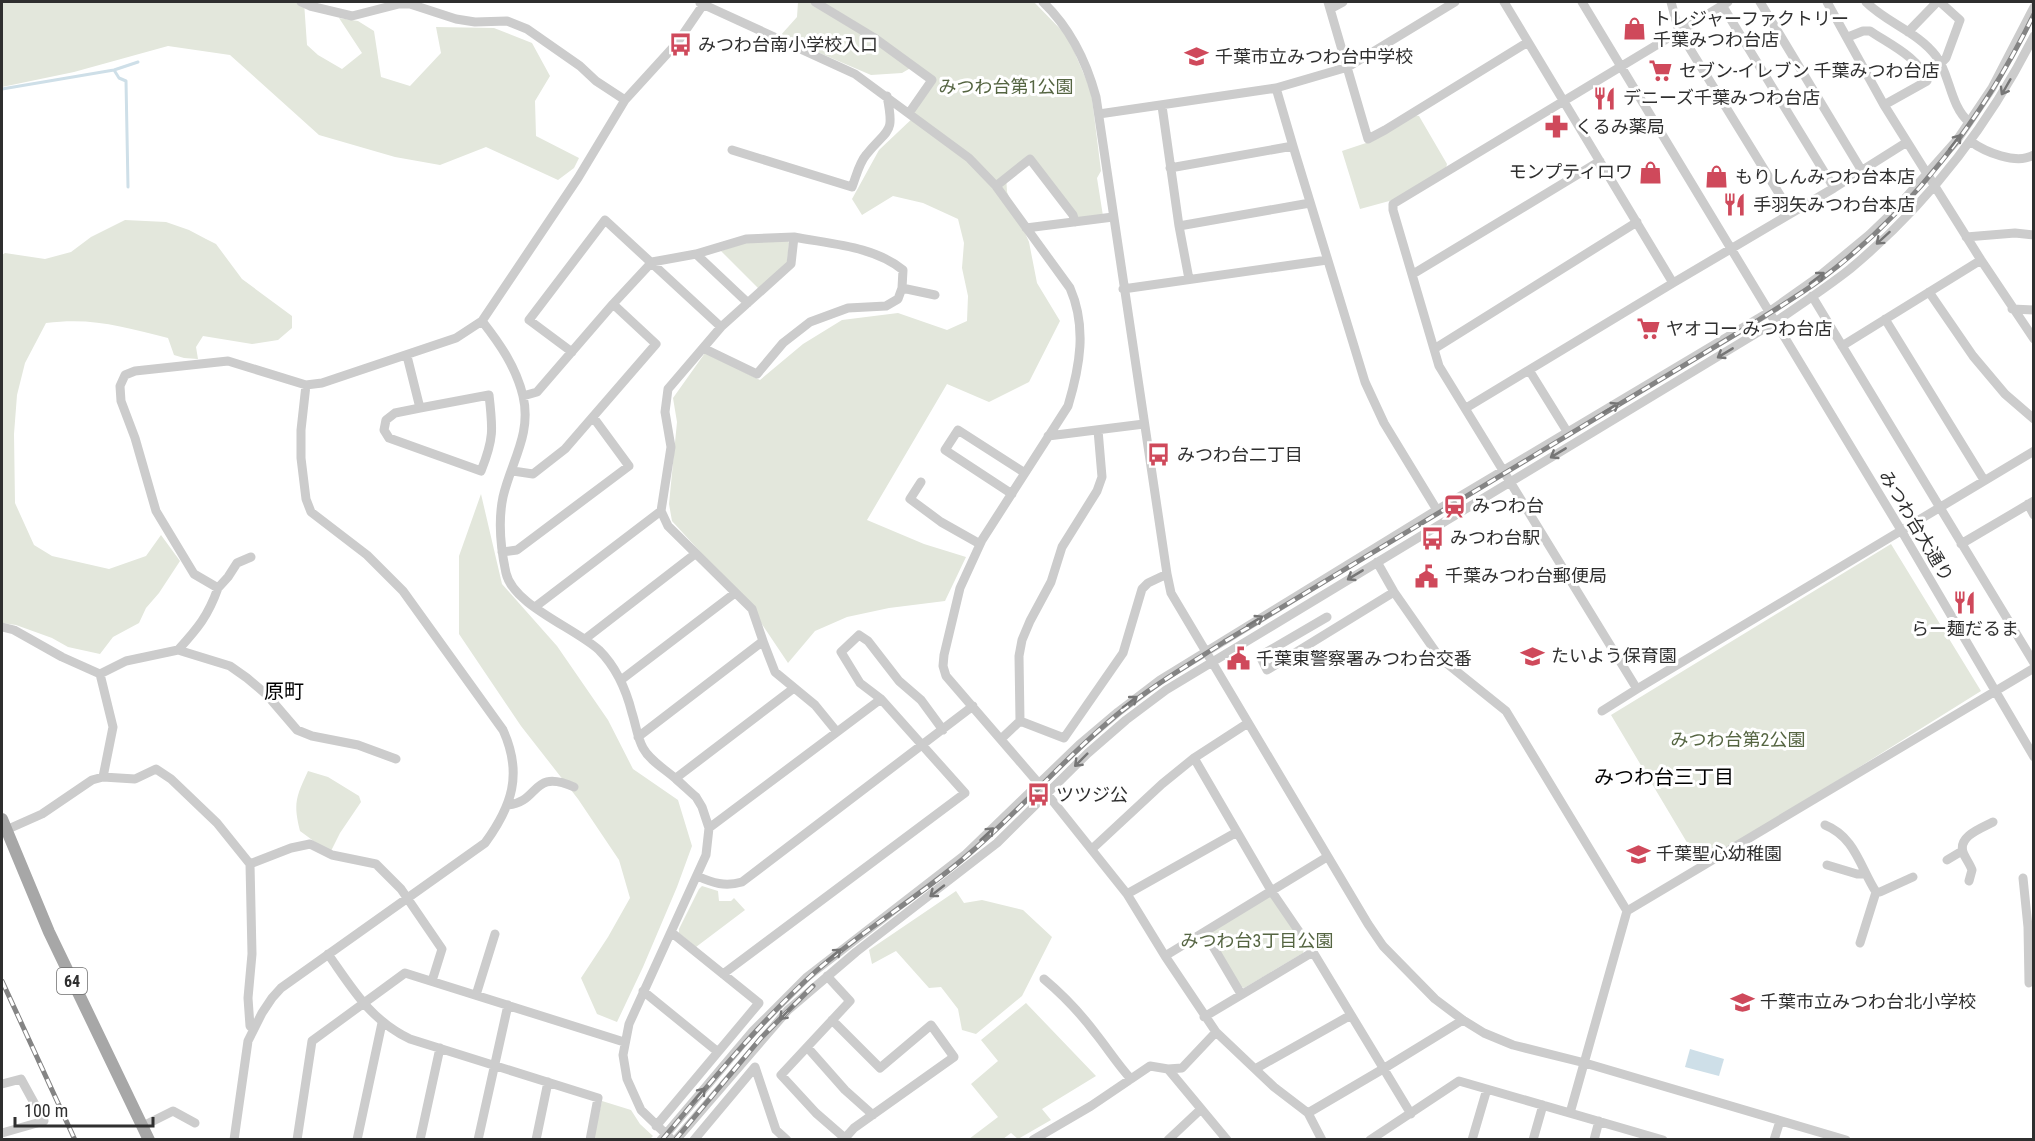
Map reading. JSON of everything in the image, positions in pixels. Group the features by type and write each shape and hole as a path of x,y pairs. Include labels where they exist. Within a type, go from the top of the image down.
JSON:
{"main road":[{"name":"64","path":"4,824 49,932 149,1140"}],"street":[{"path":"301,2 352,16 399,4 410,4 456,19 475,22 507,21 527,29 625,100"},
{"path":"218,588 194,574 156,511 135,438 121,401 120,386 125,375 135,370 228,360 306,385 322,383 456,338 482,321 578,178 625,100 677,43 702,2 855,74 969,158 996,186 1070,288 1077,304 1080,323 1082,339 1076,381 1068,406 980,544 960,588 944,655 943,666 946,676 1040,785 1127,894 1215,1032 1274,1087 1308,1113 1322,1140"},
{"path":"815,2 873,37 932,80 909,113"},
{"path":"1043,2 1068,30 1079,51 1090,74 1099,114 1123,288 1171,593 1327,857 1383,946 1435,999 1462,1020 1484,1033 1513,1045 1585,1063 1846,1140"},
{"path":"1343,2 1329,5 1368,139 1528,42"},
{"path":"1099,114 1276,88 1348,67 1455,2"},
{"path":"1504,2 1673,282"},
{"name":"みつわ台大通り","path":"1582,2 2034,757"},
{"path":"1671,2 1679,31 1791,213"},
{"path":"1760,2 1862,171"},
{"path":"1827,2 1884,105 2012,309 2034,339"},
{"path":"1869,2 1918,37 1937,57 1963,117 1969,122"},
{"path":"1908,32 1939,2 1960,20 1946,58 1940,64"},
{"path":"1636,689 1440,366 1392,210 1393,204 1725,3 1834,188"},
{"path":"669,1138 753,1031 807,977 966,854 1080,745 1160,680 1437,510 1769,312 1844,257 1892,213 1957,140 1992,88 2034,7"},
{"path":"1848,37 1863,31 1870,31 1902,52 1924,71 1927,81 1884,105"},
{"path":"669,1138 788,1010 827,976 997,843 1088,753 1166,690 1775,322 1850,268 1902,221 1935,187 1970,141 2002,93 2034,36"},
{"path":"1276,88 1365,382 1374,404 1437,510"},
{"path":"732,150 852,187 864,157 887,132 892,119 886,96"},
{"path":"1162,106 1189,279"},
{"path":"1970,141 1989,152 2009,157 2024,160 2034,155"},
{"path":"1466,408 1907,142"},
{"path":"1170,168 1293,146"},
{"path":"996,186 1030,159 1073,215 1075,222"},
{"path":"1413,274 1600,161"},
{"path":"1179,226 1310,203"},
{"path":"1026,228 1113,217"},
{"path":"572,352 529,320 605,220 721,327"},
{"path":"1434,350 1636,222"},
{"path":"1966,237 2034,235"},
{"path":"523,396 537,392 652,262 696,254 746,239 794,237 857,249 889,259 903,270 902,288 898,299 886,306 848,308 810,322 783,343 757,374 703,348"},
{"path":"794,237 791,264 721,327 668,389 665,412 671,447 662,511 668,526 752,609 775,672 816,705 837,732"},
{"path":"696,254 748,303"},
{"path":"1123,288 1327,260"},
{"path":"1842,346 1981,260"},
{"path":"902,288 935,295"},
{"path":"1929,292 1972,356 2005,394 2034,419"},
{"path":"1812,296 2034,663"},
{"path":"513,471 533,474 565,450 656,344 613,304"},
{"path":"2012,309 2034,310"},
{"path":"1885,319 1984,480"},
{"path":"482,321 508,357 523,396 525,413 521,447 501,507 502,552 507,577 525,601 585,639 606,658 621,680 643,749 696,797 710,828 706,855 643,991 624,1042 624,1066 634,1097 641,1110 669,1138"},
{"path":"407,356 420,408"},
{"path":"1529,369 1568,433"},
{"path":"234,1140 246,1052 253,1029 272,998 281,988 484,843 501,820 508,805 512,784 513,763 510,744 503,730 403,591 367,555 311,512 306,499 301,458 301,430 306,385"},
{"path":"489,395 493,431 489,451 481,471 389,438 384,430 386,420 395,413 420,408 489,395"},
{"path":"502,552 517,550 628,466 593,417"},
{"path":"1048,436 1144,424"},
{"path":"1012,494 945,450 958,430 1025,473"},
{"path":"1001,739 1020,721 1019,656 1022,640 1051,582 1062,547 1102,477 1098,430"},
{"path":"1602,711 2034,451"},
{"path":"921,482 910,500 941,522 980,544"},
{"path":"1961,544 2031,502 2034,515"},
{"path":"535,607 662,511"},
{"path":"585,639 695,554"},
{"path":"178,650 202,622 210,610 218,588 237,563 251,557"},
{"path":"1377,562 1394,592 1440,658 1506,711 1627,911"},
{"path":"1020,721 1064,738 1123,653 1142,589 1148,582 1167,574"},
{"path":"1327,617 1260,656 1267,670 1394,592"},
{"path":"621,680 735,593"},
{"path":"2,627 14,630 62,657 100,674"},
{"path":"723,974 965,793 881,699 860,683 841,652 859,635 868,641 899,681 921,700 943,730"},
{"path":"638,737 763,641"},
{"path":"100,674 126,661 178,650 230,666 267,695 297,730 312,736 358,745 396,759"},
{"path":"1570,1113 1627,911 2034,668"},
{"path":"100,674 113,727 103,777"},
{"path":"676,778 794,688"},
{"path":"710,828 881,699"},
{"path":"697,876 719,885 742,882 973,706"},
{"path":"1092,849 1162,784 1194,758 1248,723"},
{"path":"1194,758 1272,892 1312,952 1411,1114"},
{"path":"4,824 42,814 92,780 103,777 135,779 156,769 171,780 217,823 250,864 252,954 248,998 250,1026 253,1029"},
{"path":"508,805 517,804 544,782 561,781 574,787"},
{"path":"1970,881 1972,870 1962,851 1965,839 1971,833 1993,822"},
{"path":"1825,825 1835,829 1851,843 1864,874 1876,892"},
{"path":"1127,894 1237,832"},
{"path":"250,864 291,848 310,844 332,855 376,864 401,889 442,949 432,981"},
{"path":"1947,860 1962,851"},
{"path":"1165,956 1327,857"},
{"path":"1827,865 1864,874"},
{"path":"1876,892 1913,877"},
{"path":"2023,878 2028,927 2029,983"},
{"path":"1860,943 1876,892"},
{"path":"656,1126 759,1003 671,932"},
{"path":"1205,933 1242,994"},
{"path":"476,995 495,934"},
{"path":"1204,1017 1312,952"},
{"path":"328,954 363,1003 382,1023 410,1039 598,1098 590,1140"},
{"path":"297,1140 312,1041 405,973 624,1042"},
{"path":"827,976 850,1001 832,1020 781,1075 816,1113 846,1138 854,1128 954,1057 931,1025 880,1068 832,1020"},
{"path":"1044,979 1059,991 1131,1079"},
{"path":"643,991 718,1052"},
{"path":"478,1140 508,1005"},
{"path":"1255,1069 1351,1015"},
{"path":"1308,1113 1462,1020"},
{"path":"357,1140 382,1023"},
{"path":"1033,1140 1091,1106 1150,1066 1168,1069 1182,1068 1215,1032"},
{"path":"807,1047 844,1090 873,1115"},
{"path":"420,1140 440,1048"},
{"path":"694,1140 755,1067 776,1130 788,1140"},
{"path":"1168,1069 1227,1140"},
{"path":"2,1084 21,1079 44,1121 2,1133"},
{"path":"1370,1140 1459,1081 1657,1139"},
{"path":"536,1140 548,1082"},
{"path":"1472,1140 1487,1089"},
{"path":"1533,1140 1543,1105"},
{"path":"1168,1140 1200,1110"},
{"path":"143,1126 173,1111 195,1123"},
{"path":"1594,1140 1599,1121"},
{"path":"1774,1140 1780,1121"}],"green space":[{"path":"2,2 304,2 307,45 318,55 342,69 362,53 339,18 358,21 374,31 381,77 410,86 441,53 436,27 494,28 532,43 550,76 535,101 536,136 579,158 574,168 558,180 486,147 440,165 395,157 319,135 230,55 168,46 74,72 2,87"},
{"name":"みつわ台第1公園","path":"798,2 1034,2 1068,37 1091,91 1101,171 1097,178 1103,216 1078,219 1030,156 1006,174 1007,192 1029,242 1037,283 1060,321 1029,382 989,402 947,384 867,520 924,544 966,557 945,601 889,608 847,617 815,631 788,663 749,605 672,521 669,504 677,422 673,398 705,353 760,380 803,344 842,320 898,313 947,330 967,321 968,296 962,268 964,243 958,219 923,203 893,196 862,215 852,199 879,150 916,115 912,112 935,81 914,66 902,73 871,75 780,36 797,17"},
{"path":"1413,115 1419,116 1447,164 1446,168 1393,200 1360,209 1342,151 1366,143"},
{"path":"125,220 166,222 189,230 216,244 242,279 292,316 292,328 278,340 252,344 203,336 196,347 198,359 174,355 168,338 137,330 94,322 46,323 25,363 17,395 14,434 15,503 34,545 52,556 109,569 146,556 161,535 180,561 146,608 139,623 113,637 100,654 68,647 52,638 16,625 2,623 2,255 5,253 45,259 71,252 91,237"},
{"path":"787,239 789,243 787,263 759,289 721,251 748,241"},
{"path":"481,494 502,584 557,646 608,720 633,769 678,800 692,846 643,967 617,1022 597,1014 581,978 630,898 619,860 578,799 521,726 459,634 459,556"},
{"name":"みつわ台第2公園","path":"1891,544 1981,691 1701,866 1611,715"},
{"path":"308,771 328,777 359,796 361,802 340,833 330,853 300,831 296,807"},
{"path":"702,886 718,891 719,901 731,901 734,898 745,910 696,947 679,933 679,929"},
{"path":"956,891 964,903 982,900 1023,910 1052,937 1022,996 976,1034 962,1030 958,1009 941,987 929,988 896,951 872,964 869,950"},
{"name":"みつわ台3丁目公園","path":"1270,895 1305,945 1303,953 1244,988 1239,986 1210,937 1211,932"},
{"path":"1026,1003 1096,1076 1042,1109 1051,1120 1018,1139 1011,1133 1003,1139 969,1139 998,1117 971,1084 998,1061 981,1040"},
{"path":"602,1101 631,1110 640,1124 653,1136 650,1139 593,1140"}],"shaded area":[{"path":"1690,1049 1724,1059 1719,1076 1685,1067"}],"waterway":[{"path":"2,89 114,70 138,62"},
{"path":"114,70 119,78 126,81 128,187"}],"railway":[{"path":"662,1140 755,1032 794,991 853,941 932,884 970,853 1081,747 1132,703 1224,642 1751,325 1812,286 1854,253 1915,193 1943,160 1992,89 2034,14"},
{"path":"2,981 75,1140"},
{"path":"675,1140 761,1038 813,986"}],"place":[{"name":"トレジャーファクトリー 千葉みつわ台店","path":"1635,29"},
{"name":"みつわ台南小学校入口","path":"680,45"},
{"name":"千葉市立みつわ台中学校","path":"1197,57"},
{"name":"セブン-イレブン 千葉みつわ台店","path":"1661,71"},
{"name":"デニーズ千葉みつわ台店","path":"1605,98"},
{"name":"くるみ薬局","path":"1557,127"},
{"name":"モンプティロワ","path":"1651,172"},
{"name":"もりしんみつわ台本店","path":"1717,177"},
{"name":"手羽矢みつわ台本店","path":"1735,205"},
{"name":"ヤオコー みつわ台店","path":"1648,329"},
{"name":"みつわ台二丁目","path":"1159,455"},
{"name":"みつわ台","path":"1454,506"},
{"name":"みつわ台駅","path":"1432,538"},
{"name":"千葉みつわ台郵便局","path":"1427,576"},
{"name":"らー麺だるま","path":"1965,603"},
{"name":"たいよう保育園","path":"1533,656"},
{"name":"千葉東警察署みつわ台交番","path":"1238,659"},
{"name":"ツツジ公","path":"1038,795"},
{"name":"千葉聖心幼稚園","path":"1638,854"},
{"name":"千葉市立みつわ台北小学校","path":"1742,1002"}],"district":[{"name":"原町","path":"284,691"},
{"name":"みつわ台三丁目","path":"1664,777"}]}
